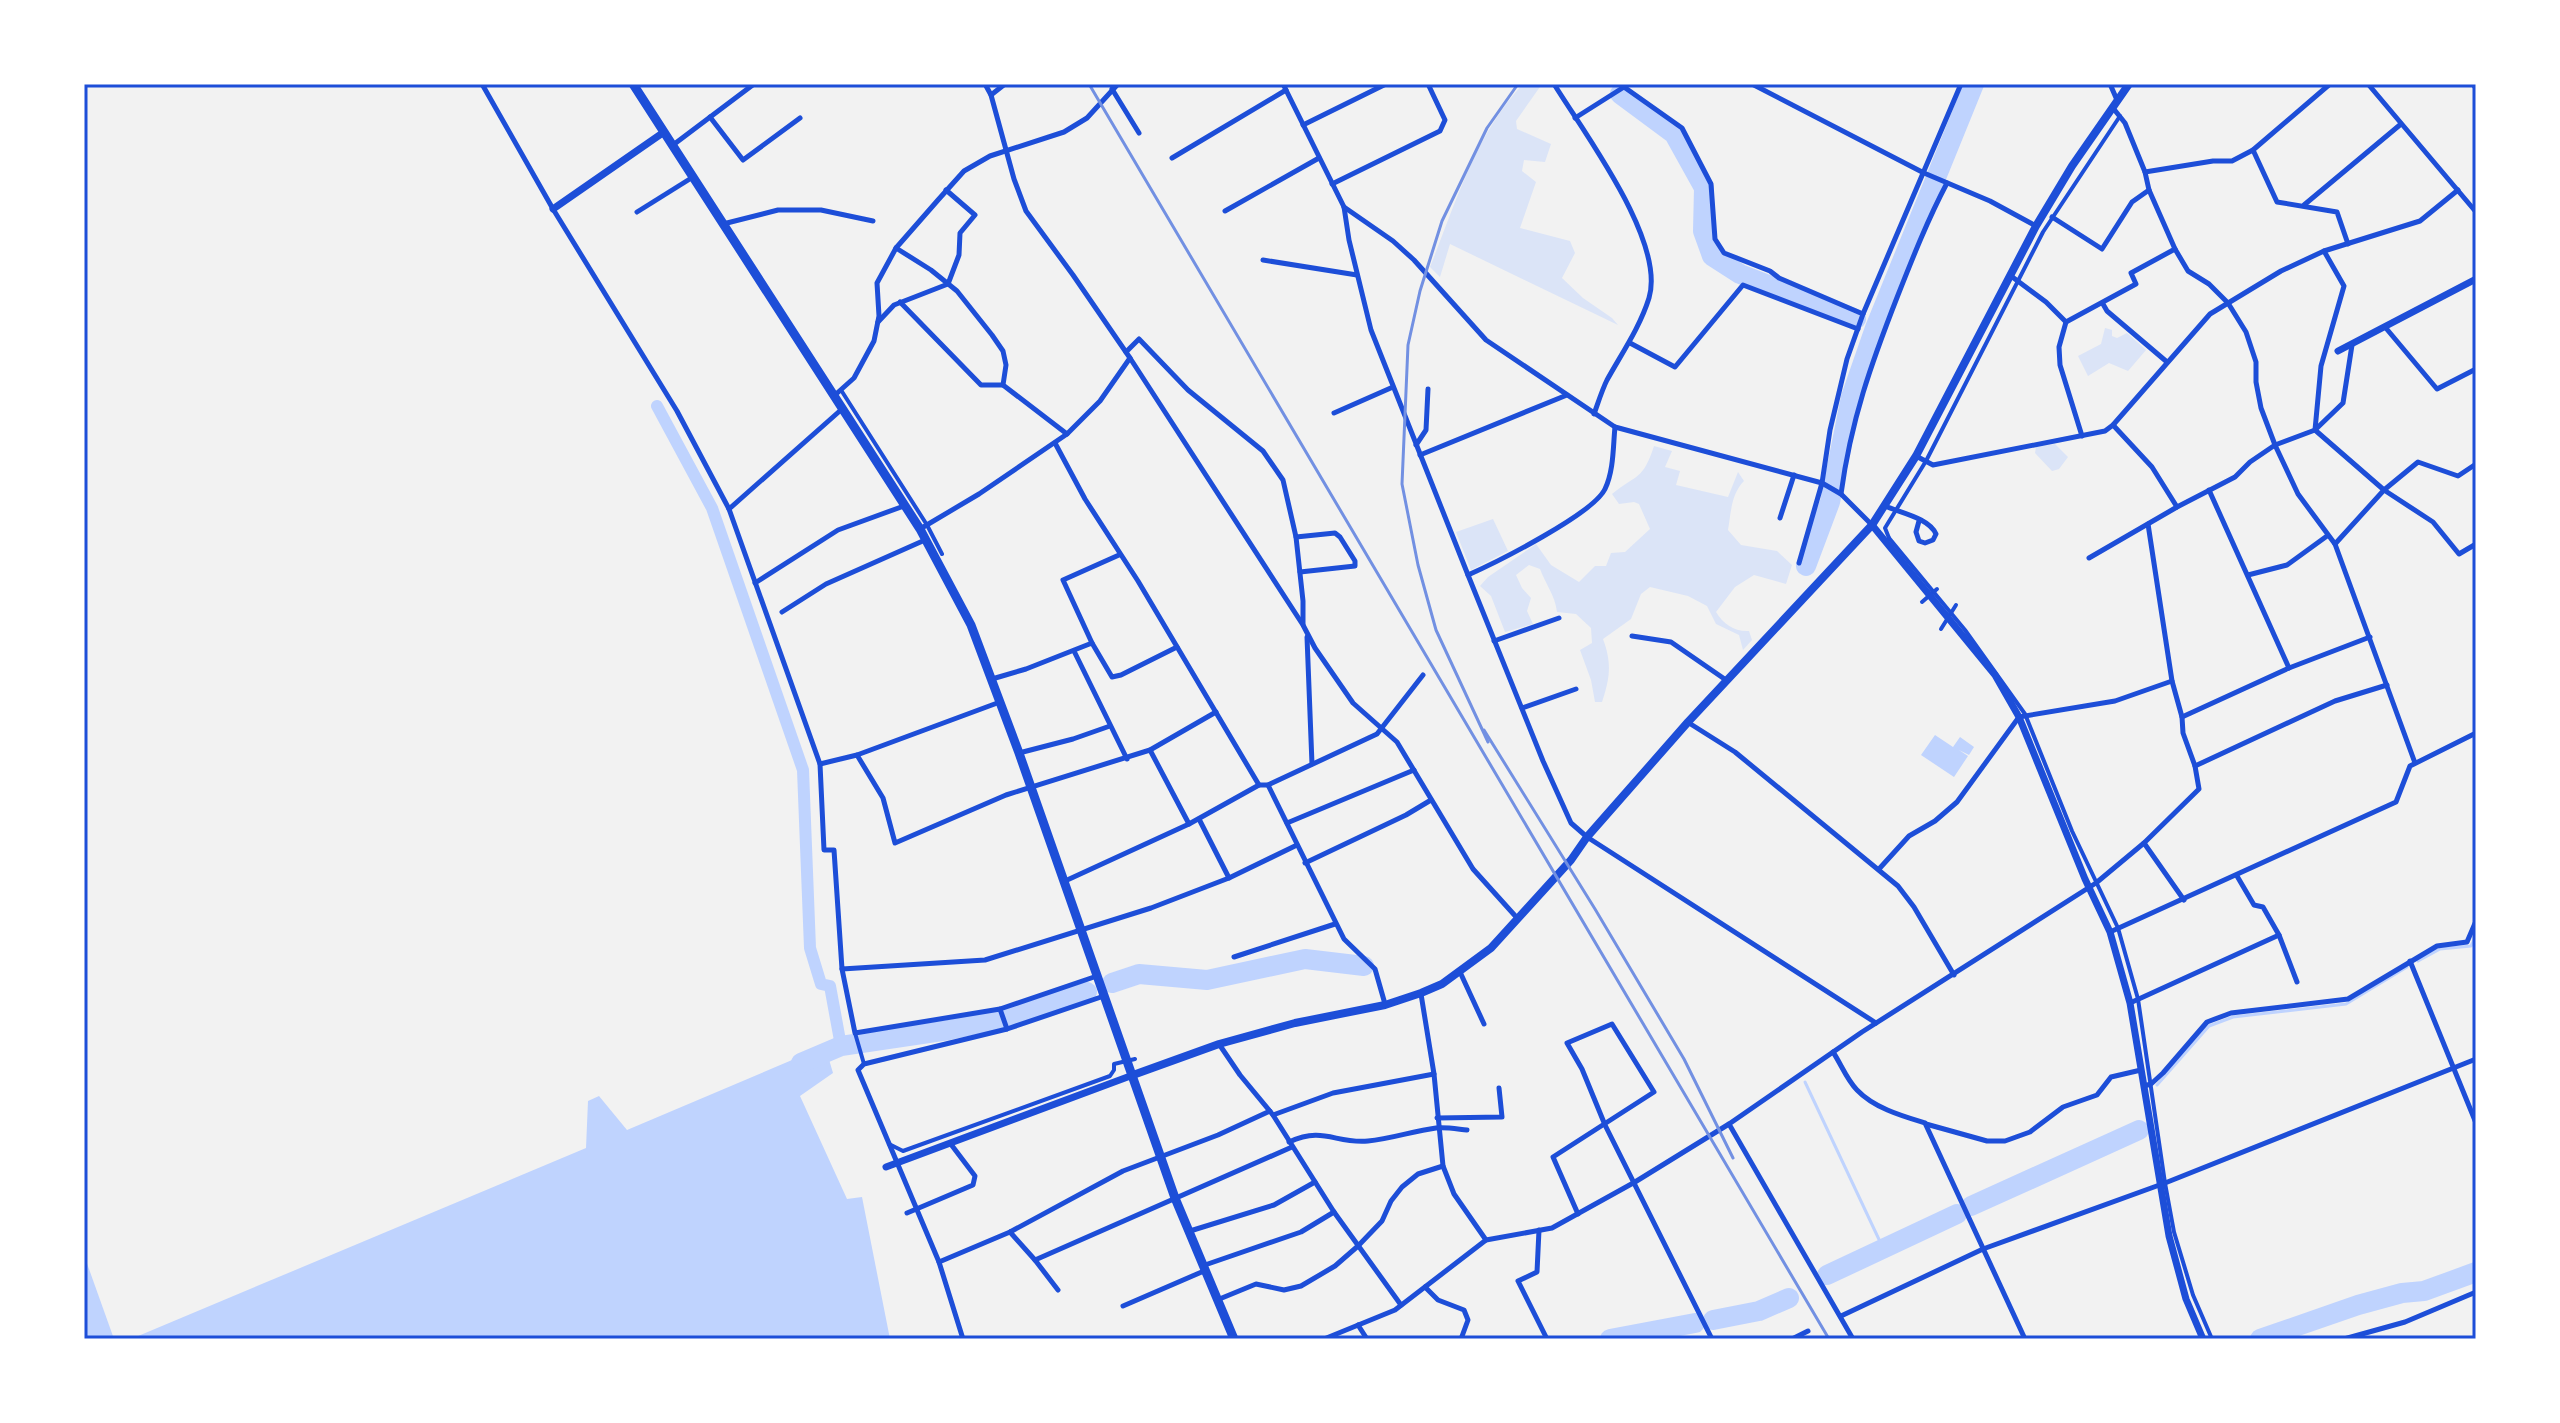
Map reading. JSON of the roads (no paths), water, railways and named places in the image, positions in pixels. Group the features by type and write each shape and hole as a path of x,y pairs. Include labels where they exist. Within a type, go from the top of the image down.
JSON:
{"highway":[{"path":"633,84 723,224 838,393 842,409 905,506 924,527 926,539 971,625 1131,1060 1160,1157 1231,1338"}],"main road":[{"path":"1133,1075 1219,1044 1295,1023 1385,1005 1421,993 1442,984 1491,948 1571,860 1587,837 1688,722 1872,525 1916,456 2015,278 2036,226 2072,166 2117,108 2129,84"}],"street":[{"path":"482,84 553,209 677,411 729,509 820,764 824,850 834,850 842,969 864,1064"},
{"path":"672,145 754,84"},
{"path":"985,84 1026,211 1130,358 1353,703 1397,742 1473,869 1518,919"},
{"path":"991,95 1005,84"},
{"path":"942,554 838,393 854,378 874,341 878,323 877,283 896,248 964,171 990,156 1064,132 1087,118 1118,84"},
{"path":"1303,125 1386,84"},
{"path":"1332,184 1440,131 1445,120 1428,84"},
{"path":"1554,84 1621,192 1647,247 1652,273 1650,297 1630,343 1606,383 1594,414"},
{"path":"1752,84 1924,173 1990,201 2036,226"},
{"path":"1799,563 1822,483 1830,430 1847,359 1863,314 1961,84"},
{"path":"2110,84 2145,172 2149,190 2175,249 2188,271 2209,284 2228,303 2246,332 2256,362 2261,408 2275,445 2298,494 2335,544 2415,763"},
{"path":"2145,172 2232,161 2253,150 2330,84"},
{"path":"2368,84 2476,212"},
{"path":"1172,158 1284,87 1344,207 1371,330 1494,641 1571,823 1587,837 1876,1023"},
{"path":"1575,118 1624,87 1682,128 1711,184 1715,239 1724,253 1750,261 1779,278 1863,314"},
{"path":"1112,89 1139,133"},
{"path":"1887,540 1885,528 1926,461 2015,278 2109,130 2117,108"},
{"path":"710,117 743,160 800,118"},
{"path":"2104,121 2109,130"},
{"path":"2303,205 2401,124"},
{"path":"553,209 664,132"},
{"path":"2253,150 2277,202 2337,212 2348,244"},
{"path":"1225,211 1319,158"},
{"path":"637,212 693,177"},
{"path":"1841,494 1850,436 1868,371 1945,182"},
{"path":"878,323 894,305 948,284 959,255 960,233 975,215 946,190"},
{"path":"2052,217 2102,249 2132,202 2149,190"},
{"path":"1916,456 1933,465 2105,431 2210,314 2281,271 2324,251 2420,221 2458,190"},
{"path":"1344,207 1393,241 1414,260 1486,340 1615,427 1822,483 1841,494 1887,540 1995,675 2022,715 2114,930 2134,1001 2169,1236 2186,1299 2203,1339"},
{"path":"723,224 778,210 821,210 873,221"},
{"path":"896,248 957,291 1003,351 1006,365 1003,385"},
{"path":"2082,436 2060,365 2059,347 2066,322 2136,284 2131,273 2175,249"},
{"path":"2315,430 2321,366 2344,286 2324,251"},
{"path":"1263,260 1357,275"},
{"path":"2015,278 2066,322"},
{"path":"2338,351 2476,279"},
{"path":"1630,343 1675,367 1743,285 1858,329"},
{"path":"900,302 981,385 1003,385 1067,434"},
{"path":"2103,304 2107,311 2167,362"},
{"path":"2384,326 2437,389 2476,369"},
{"path":"1126,352 1139,339 1188,390 1263,451 1283,480 1296,537 1303,625"},
{"path":"2089,558 2235,477 2275,445 2315,430 2343,403 2353,343"},
{"path":"924,527 1067,434 1100,401 1130,358"},
{"path":"1416,445 1426,430 1428,389"},
{"path":"1334,413 1394,390"},
{"path":"1420,455 1568,395"},
{"path":"729,509 842,409"},
{"path":"2113,425 2152,467 2177,507"},
{"path":"1468,575 1496,563 1575,517 1604,492 1609,479 1615,427"},
{"path":"2315,430 2384,490 2433,522 2459,554 2476,544"},
{"path":"1055,443 1085,499 1138,581 1259,785"},
{"path":"2335,544 2384,490 2418,462 2458,476 2476,464"},
{"path":"1780,518 1794,475"},
{"path":"2209,490 2289,668"},
{"path":"755,583 838,530 905,506"},
{"path":"1888,522 1883,509 1928,523 1935,529 1933,540 1925,543 1919,541 1916,536 1919,521"},
{"path":"1324,1339 1336,1337 1395,1310 1486,1240 1552,1228 1729,1124 1876,1023 2093,885 2144,843 2199,789 2172,681 2148,524"},
{"path":"1296,537 1335,533 1355,561 1355,566 1300,572"},
{"path":"2248,575 2287,565 2327,536"},
{"path":"782,612 826,584 926,539"},
{"path":"1120,555 1063,580 1092,643 1112,677 1177,647"},
{"path":"1922,602 1937,589"},
{"path":"1941,629 1956,605"},
{"path":"1494,641 1559,618"},
{"path":"1307,635 1312,764"},
{"path":"1632,636 1671,642 1727,681"},
{"path":"2182,717 2289,668 2370,637"},
{"path":"992,679 1092,643"},
{"path":"1074,651 1127,759"},
{"path":"1064,881 1189,824 1259,785 1268,785 1377,734 1423,675"},
{"path":"1879,869 1909,836 1935,821 1957,802 2022,715 2115,701 2172,681"},
{"path":"2195,766 2335,701 2387,685"},
{"path":"1522,708 1576,689"},
{"path":"820,764 857,755 1001,702"},
{"path":"857,755 883,798 895,843 1030,786 1150,750 1216,712"},
{"path":"1688,722 1735,752 1898,886 1954,975"},
{"path":"1019,753 1110,726"},
{"path":"2114,930 2396,802 2410,766 2476,733"},
{"path":"1150,750 1189,824"},
{"path":"1287,823 1414,770"},
{"path":"1268,785 1335,924 1344,939 1375,969 1385,1005"},
{"path":"1305,863 1431,800"},
{"path":"1199,819 1229,878"},
{"path":"2144,843 2184,900"},
{"path":"842,969 985,960 1151,908 1229,878 1297,845"},
{"path":"2237,876 2254,905 2263,907 2279,935 2297,982"},
{"path":"2148,1085 2207,1022 2231,1013 2348,999 2437,946 2467,942 2476,921"},
{"path":"1234,957 1335,924"},
{"path":"2134,1001 2279,935"},
{"path":"2410,961 2476,1123"},
{"path":"1460,972 1484,1024"},
{"path":"855,1033 1000,1009 1098,975"},
{"path":"1421,993 1434,1074 1443,1166 1454,1194 1486,1240"},
{"path":"963,1339 939,1262 858,1070 864,1064 1007,1029 1105,996"},
{"path":"2134,1001 2142,1070 2148,1085"},
{"path":"1000,1009 1007,1029"},
{"path":"1578,1214 1553,1157 1605,1125 1654,1092 1612,1024 1567,1043 1582,1069 1605,1125 1712,1339"},
{"path":"1219,1044 1271,1113 1334,1212 1401,1305"},
{"path":"1833,1052 1856,1089 1873,1102 1925,1123 1987,1141 2005,1141 2030,1132 2063,1107 2097,1095 2111,1077 2142,1070"},
{"path":"1841,1316 1983,1249 2162,1184 2476,1059"},
{"path":"1115,1093 1111,1080 1114,1064 1131,1060"},
{"path":"939,1262 1010,1232 1102,1181 1271,1113 1333,1093 1434,1074"},
{"path":"889,1144 903,1151 1133,1075"},
{"path":"886,1167 1111,1080"},
{"path":"1437,1118 1502,1117 1499,1088"},
{"path":"1925,1123 2025,1339"},
{"path":"1729,1124 1853,1339"},
{"path":"1035,1260 1260,1163 1300,1137 1321,1134 1349,1141 1370,1141 1438,1128 1467,1130"},
{"path":"907,1213 973,1185 975,1176 950,1143"},
{"path":"1216,1300 1256,1284 1284,1290 1301,1286 1335,1266 1382,1221 1402,1187 1418,1174 1443,1166"},
{"path":"1189,1232 1274,1205 1315,1182"},
{"path":"2162,1184 2193,1295 2212,1339"},
{"path":"1123,1306 1203,1268 1301,1232 1334,1212"},
{"path":"1539,1230 1537,1272 1518,1281 1547,1339"},
{"path":"1010,1232 1058,1290"},
{"path":"1425,1287 1438,1300 1464,1310 1468,1320 1461,1339"},
{"path":"2344,1339 2405,1322 2476,1292"},
{"path":"1358,1325 1367,1339"},
{"path":"1792,1339 1808,1331"}],"water":[{"path":"1935,735 1953,747 1960,737 1974,747 1969,755 1959,750 1968,756 1954,777 1921,755"},
{"path":"825,1046 833,1073 800,1096 847,1199 862,1197 890,1339 131,1339 586,1148 588,1101 599,1096 627,1130"},
{"path":"84,1255 114,1339 84,1339"}],"waterway":[{"path":"1806,566 1830,502 1851,397 1875,328 1974,84"},
{"path":"1620,94 1674,134 1704,188 1703,231 1712,256 1740,274 1856,319"},
{"path":"657,406 712,508 803,770 810,948 821,984 830,986 841,1046"},
{"path":"2418,961 2440,949 2471,946 2476,936"},
{"path":"1112,983 1139,974 1207,980 1305,959 1364,966"},
{"path":"2157,1085 2209,1026 2233,1017 2346,1004 2407,967"},
{"path":"1007,1017 1087,992"},
{"path":"801,1063 841,1046 1000,1019"},
{"path":"1805,1082 1883,1248"},
{"path":"1971,1206 2139,1130"},
{"path":"1827,1275 1957,1214"},
{"path":"2260,1339 2358,1305 2402,1293 2424,1291 2476,1272"},
{"path":"1713,1320 1759,1311 1789,1298"},
{"path":"1610,1339 1695,1323"}],"railway":[{"path":"1089,84 1829,1339"},
{"path":"1488,742 1436,630 1418,565 1402,484 1408,345 1420,291 1442,221 1487,128 1518,84"},
{"path":"1484,730 1684,1059 1733,1158"}]}
